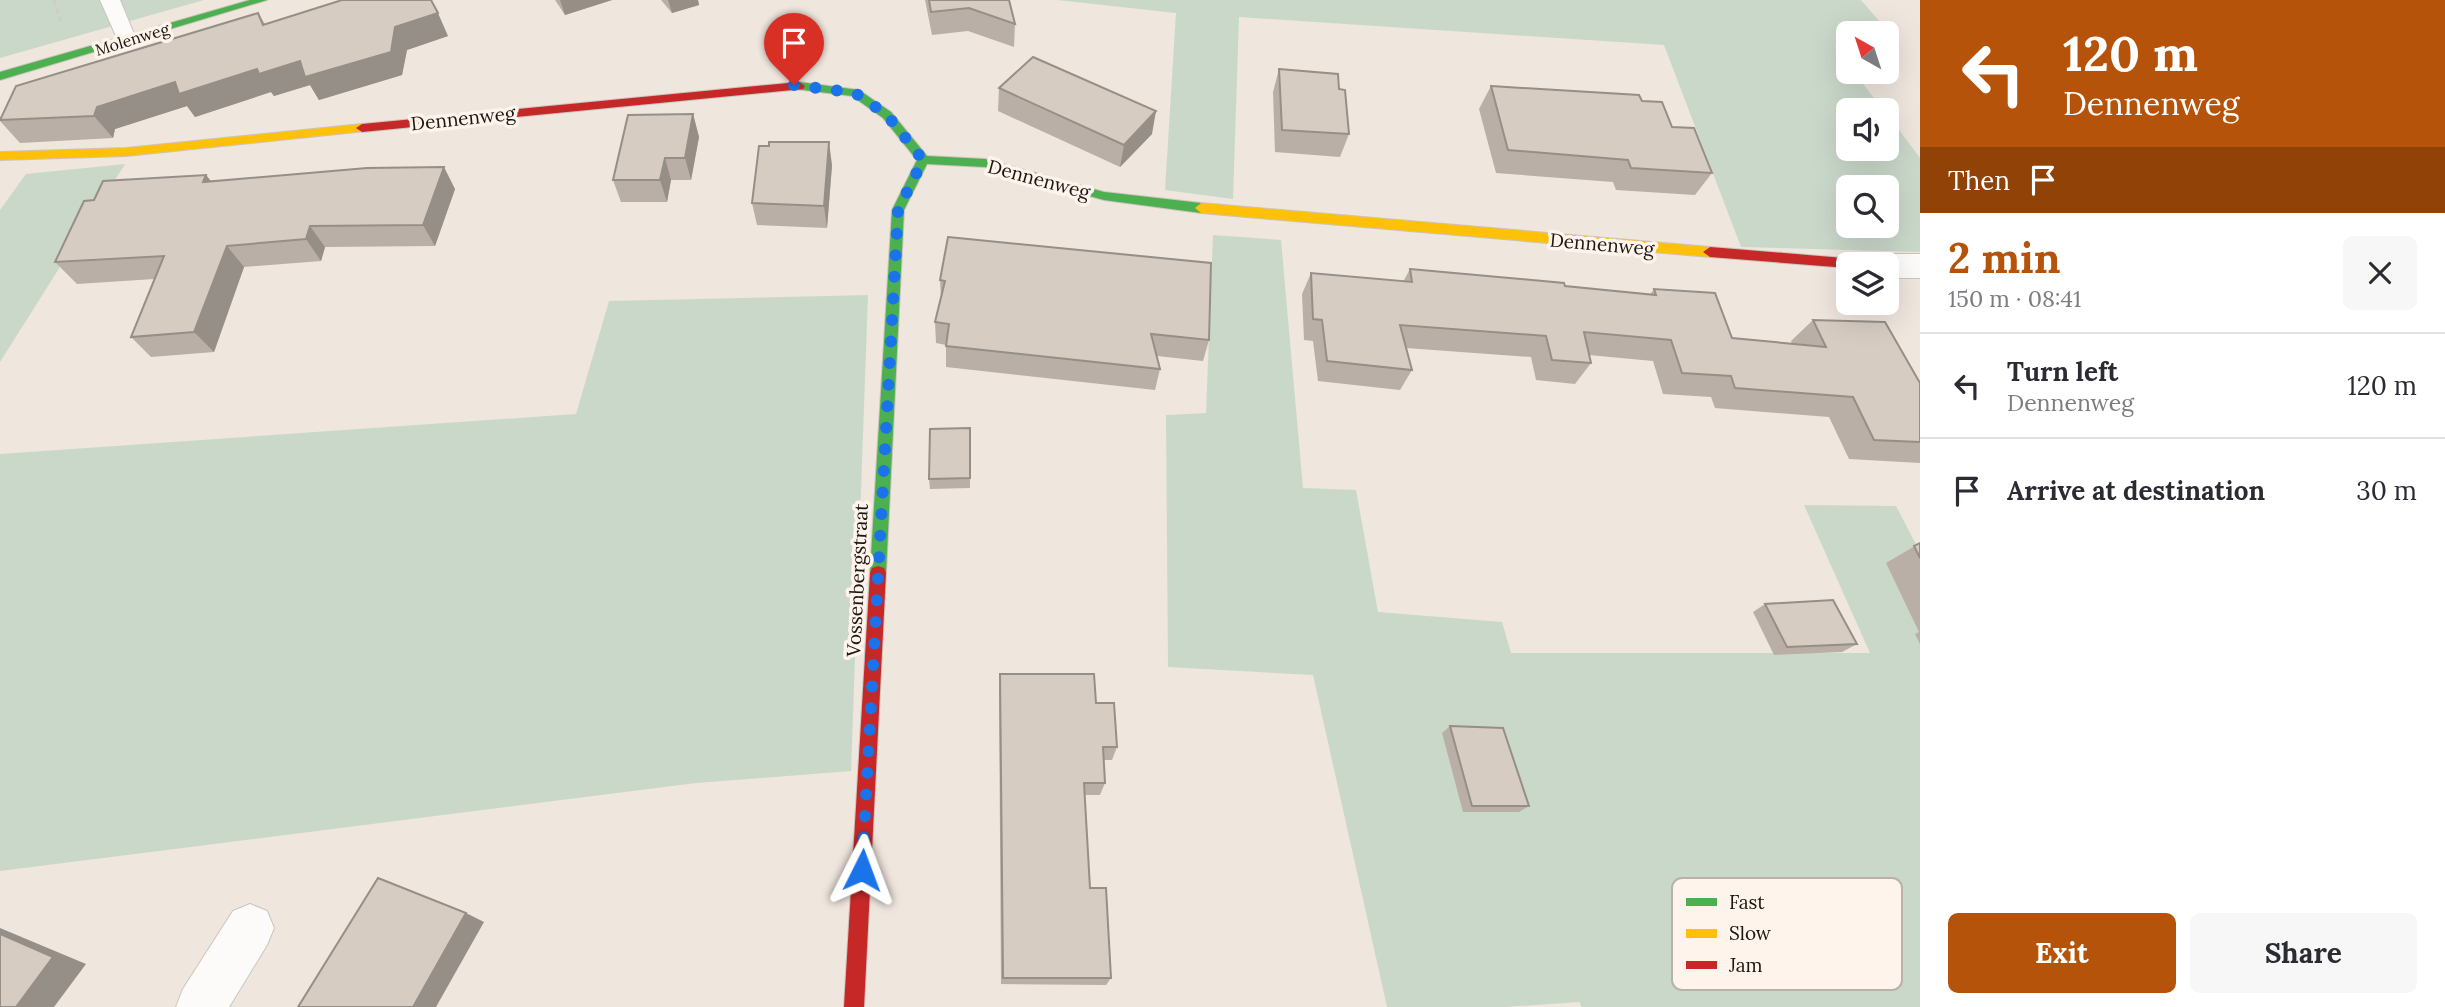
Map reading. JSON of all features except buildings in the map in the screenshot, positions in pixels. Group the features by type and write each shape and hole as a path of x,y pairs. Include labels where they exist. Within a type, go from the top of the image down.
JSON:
{"street":[{"name":"Molenweg","path":"0,76 262,0"},
{"name":"Dennenweg","path":"0,156 126,152 794,85 855,93 887,115 923,160 985,163 1104,196 1254,214 1836,262"},
{"name":"Vossenbergstraat","path":"854,1007 898,210 923,160"},
{"path":"1899,267 1920,266"},
{"path":"201,1007 250,928"}],"lane":[{"path":"110,0 127,41"}],"green space":[{"path":"0,0 204,0 0,58"},
{"path":"1057,0 1861,0 1879,21 1836,21 1836,84 1863,84 1874,98 1836,98 1836,161 1899,161 1899,130 1920,158 1920,252 1741,247 1664,45 1239,17 1233,199 1165,190 1176,13"},
{"path":"125,164 0,362 0,210 26,174"},
{"path":"1213,235 1281,240 1303,488 1356,490 1378,612 1502,622 1511,653 1870,653 1804,505 1896,506 1920,552 1920,1007 1581,1007 1580,1002 1505,1007 1387,1007 1313,675 1168,667 1166,415 1206,413"},
{"path":"868,295 851,771 696,783 0,871 0,454 576,414 609,301"}],"traffic: fast":[{"path":"0,76 262,0"},
{"path":"799,86 855,93 887,115 923,160 985,163 1104,196 1201,208"},
{"path":"878,573 898,210 923,160"}],"traffic: slow":[{"path":"0,156 126,152 362,128"},
{"path":"1201,208 1710,252"}],"traffic: jam":[{"path":"362,128 799,86"},
{"path":"1710,252 1836,262"},
{"path":"854,1007 878,573"}],"route":[{"path":"794,85 855,93 887,115 923,160 898,210 862,870"}]}
